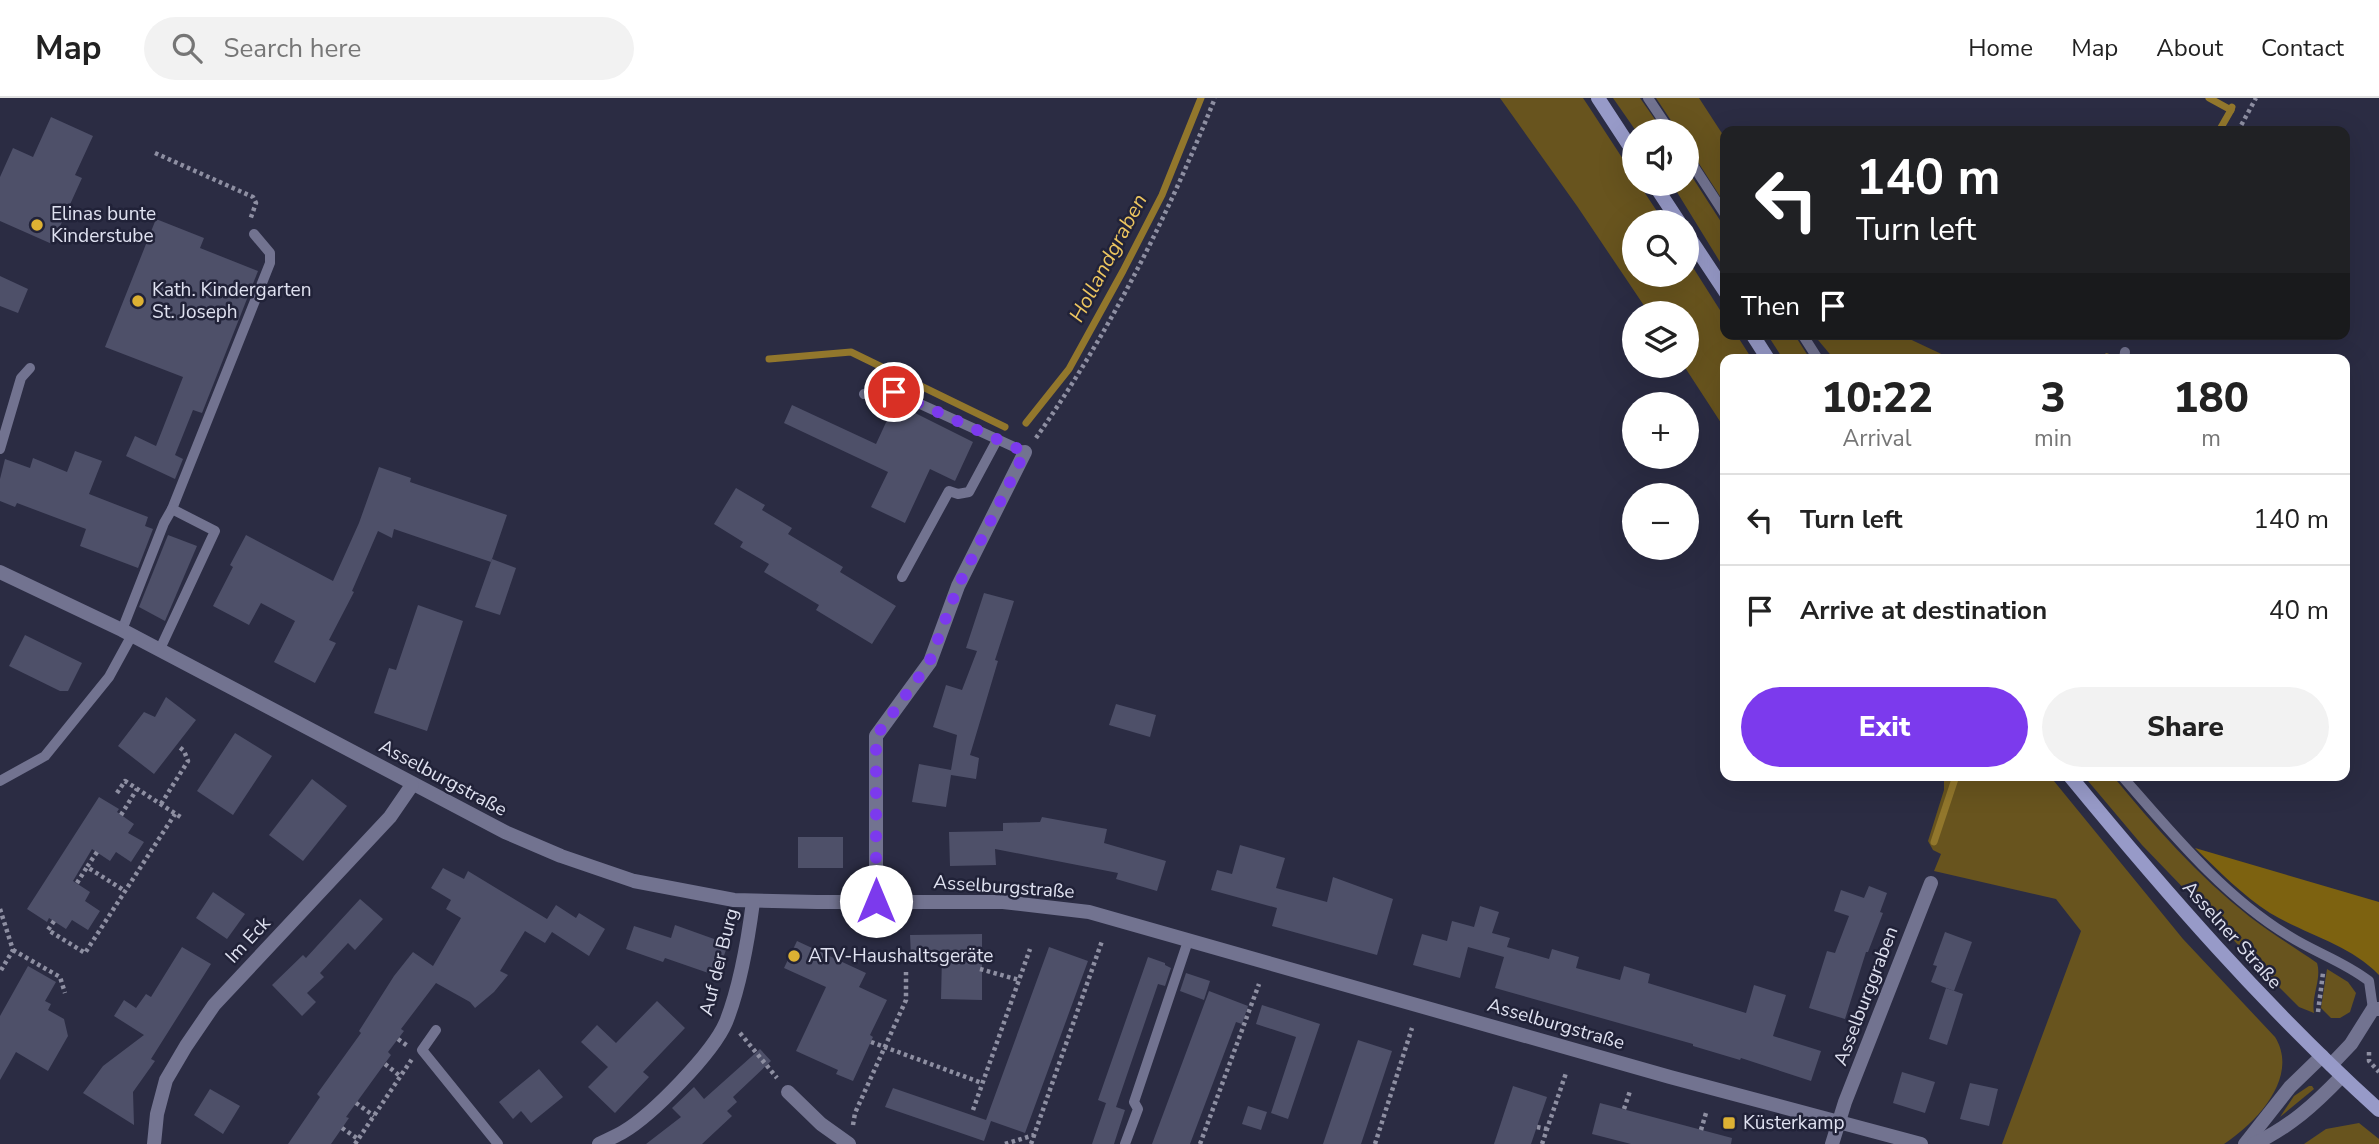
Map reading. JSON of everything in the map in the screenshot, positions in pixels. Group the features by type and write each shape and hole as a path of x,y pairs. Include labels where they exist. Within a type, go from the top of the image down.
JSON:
{"main road":[{"path":"1598,98 1622,135"},
{"path":"1699,252 1720,284"},
{"name":"Asselner Straße","path":"2074,781 2141,863 2219,951 2379,1110"}],"street":[{"path":"876,901 876,736 929,663 958,586 1025,452"},
{"name":"Asselburgstraße","path":"0,572 160,649 512,836 634,881 753,902 1003,902 1089,912 1921,1144"},
{"name":"Im Eck","path":"154,1144 157,1114 166,1080 214,1005 390,817 412,785"},
{"name":"Asselburggraben","path":"1839,1123 1931,883"},
{"name":"Auf der Burg","path":"599,1144 646,1115 715,1042 725,1023 753,902"},
{"path":"2245,1144 2290,1087 2351,1044 2376,1009"},
{"path":"2254,1144 2279,1132 2306,1113 2342,1076"},
{"path":"788,1092 821,1124 851,1137"},
{"path":"1832,1144 1839,1123"}],"lane":[{"path":"1648,98 1662,119"},
{"path":"1699,174 1720,207"},
{"path":"0,781 45,756 109,677 164,523 172,509 270,263 270,253 254,234"},
{"path":"0,449 22,378 30,368"},
{"path":"864,394 894,392 1025,452"},
{"path":"902,577 949,491 958,494 969,492 997,440"},
{"path":"160,649 215,531 172,509"},
{"path":"2126,781 2185,847 2234,895 2289,937 2350,966 2369,981 2376,1009"},
{"path":"1125,1144 1138,1109 1134,1102 1188,941"},
{"path":"436,1030 422,1050 498,1144"}],"path":[{"path":"1025,452 1079,374 1123,299 1161,225 1215,98"},
{"path":"2241,126 2256,98"},
{"path":"155,153 253,197 256,203 250,217 254,234"},
{"path":"161,804 188,761 184,751 178,747"},
{"path":"117,793 125,781 182,818"},
{"path":"121,815 137,789"},
{"path":"54,921 48,930 85,954 175,814"},
{"path":"77,883 97,852"},
{"path":"87,867 125,891"},
{"path":"0,909 13,950 60,976 65,993"},
{"path":"1031,1144 1102,941"},
{"path":"972,1110 1030,948"},
{"path":"0,972 13,950"},
{"path":"2318,1012 2327,955"},
{"path":"980,969 1019,980"},
{"path":"851,1137 855,1113 906,1000 906,972"},
{"path":"1200,1144 1259,984"},
{"path":"725,1023 734,1027 788,1092"},
{"path":"1375,1144 1412,1028"},
{"path":"871,1042 982,1083"},
{"path":"2370,1049 2369,1061 2379,1072"},
{"path":"342,1128 356,1142 416,1053 422,1050"},
{"path":"385,1064 400,1076"},
{"path":"1542,1144 1566,1073"},
{"path":"1624,1109 1630,1091"},
{"path":"356,1103 374,1116"},
{"path":"1701,1130 1706,1113"},
{"path":"1537,1127 1547,1129"},
{"path":"1005,1144 1034,1135"}],"shaded area":[{"path":"1500,98 1583,98 1622,158 1622,196 1647,196 1656,210 1622,210 1622,273"},
{"path":"1613,98 1640,98 1655,119 1628,119"},
{"path":"1656,98 1699,98 1720,130 1720,196 1699,164 1699,119 1670,119"},
{"path":"1699,188 1720,220 1720,262 1699,228 1699,210 1688,210 1679,196 1699,196"},
{"path":"1699,277 1720,310 1720,340 1740,340 1749,354 1720,354 1720,421 1692,378 1699,378 1699,301 1641,301 1632,287 1699,287"},
{"path":"1771,340 1798,340 1807,354 1780,354"},
{"path":"1818,340 1912,340 1941,354 1830,354"},
{"path":"1944,781 2054,781 2183,939 2275,1037 2281,1052 2282,1068 2278,1083 2271,1098 2249,1124 2224,1144 2002,1144 2081,931 2056,899 1934,871 1941,854 1933,850 1928,841 1944,790"},
{"path":"2088,781 2117,781 2160,832 2212,885 2258,923 2317,963 2314,1013 2299,1007 2142,845"},
{"path":"2195,848 2379,902 2379,975 2354,955 2270,913 2231,882"},
{"path":"2327,969 2348,982 2356,993 2350,1012 2340,1018 2331,1018 2321,1008"},
{"path":"2309,1086 2314,1089 2280,1117 2294,1096"},
{"path":"2359,1123 2379,1139 2379,1144 2304,1144 2326,1129"}],"building":[{"path":"51,117 93,136 75,175 82,178 52,244 0,221 0,177 13,148 33,157"},
{"path":"156,219 204,238 200,248 258,271 202,413 193,410 175,455 183,459 175,479 126,456 135,436 156,446 183,377 105,347"},
{"path":"0,276 28,289 18,313 0,306"},
{"path":"895,403 973,442 955,481 930,469 905,523 871,507 888,472 784,423 792,405 876,444"},
{"path":"75,451 102,461 89,494 148,517 145,526 153,529 138,568 80,546 86,529 17,503 15,507 0,501 0,479 5,459 30,468 33,458 67,472"},
{"path":"379,467 411,478 410,482 507,515 491,562 394,529 392,538 378,531 352,591 354,592 329,640 336,643 315,683 274,662 295,621 261,603 249,625 213,606 246,535 333,581 359,523"},
{"path":"736,488 765,505 762,510 792,528 788,534 843,567 840,572 896,606 872,644 816,610 819,605 764,572 769,564 740,547 743,542 714,524"},
{"path":"168,535 197,546 165,621 139,607"},
{"path":"492,559 516,568 500,615 475,607"},
{"path":"984,593 1014,601 970,755 979,758 976,779 951,775 946,807 912,802 919,764 951,770 957,735 933,727 946,685 962,690 977,651 966,648"},
{"path":"418,605 463,621 427,731 374,713 389,668 396,670"},
{"path":"25,635 82,663 68,691 60,691 9,666"},
{"path":"166,697 196,720 154,774 118,746 144,712 155,717"},
{"path":"1116,704 1156,715 1150,737 1109,725"},
{"path":"235,733 272,756 233,815 197,791"},
{"path":"312,779 347,806 303,861 269,835"},
{"path":"99,797 119,809 117,812 134,824 128,833 144,842 131,862 116,852 110,861 92,849 73,881 90,892 85,901 100,911 88,930 72,920 66,929 49,918 47,922 27,909"},
{"path":"1042,817 1107,829 1104,843 1166,861 1157,891 1116,879 1118,873 995,849 996,865 950,866 949,832 1003,831 1003,823 1040,822"},
{"path":"798,837 843,837 843,868 798,868"},
{"path":"1240,845 1285,858 1276,888 1327,902 1333,877 1393,899 1377,955 1272,926 1277,908 1211,890 1217,870 1232,874"},
{"path":"443,868 464,879 468,871 547,919 556,905 576,918 579,913 605,929 589,956 552,932 545,943 525,931 500,971 508,975 494,992 475,1008 470,1002 436,983 401,1029 404,1031 388,1052 391,1055 346,1117 349,1118 331,1144 288,1144 320,1097 317,1094 361,1033 359,1031 394,976 413,952 433,966 461,918 446,909 451,900 431,888"},
{"path":"1869,886 1887,893 1880,912 1883,913 1866,952 1845,1019 1809,1008 1827,951 1835,953 1849,916 1834,911 1841,890 1864,898"},
{"path":"213,892 245,914 227,939 196,918"},
{"path":"360,899 383,919 355,950 348,943 320,973 324,977 307,993 316,1002 302,1016 272,985 303,955 306,958"},
{"path":"1480,906 1499,912 1492,933 1510,938 1507,947 1549,959 1552,949 1579,957 1576,968 1620,980 1624,966 1650,974 1648,983 1746,1013 1754,985 1786,995 1773,1036 1821,1051 1811,1081 1741,1058 1740,1060 1495,988 1504,957 1468,947 1460,978 1413,965 1422,934 1447,941 1452,921 1474,927"},
{"path":"675,925 728,944 717,976 665,958 663,962 626,949 634,926 671,938"},
{"path":"1945,932 1972,942 1954,991 1931,982 1937,966 1933,965"},
{"path":"982,934 982,1000 941,999 942,956 911,956 910,935"},
{"path":"797,941 866,973 859,987 887,1000 870,1035 873,1037 853,1081 836,1074 838,1070 796,1051 826,987 784,968"},
{"path":"182,947 211,964 151,1059 155,1061 133,1092 134,1125 83,1093 103,1066 144,1035 114,1016 124,1000 136,1008 146,994 151,997"},
{"path":"1049,947 1088,961 1025,1133 991,1121 984,1141 885,1107 893,1088 986,1120"},
{"path":"1148,957 1165,963 1171,968 1165,986 1158,984 1116,1107 1125,1110 1114,1144 1092,1144 1106,1103 1098,1100"},
{"path":"28,966 56,982 45,1001 51,1004 48,1010 64,1019 68,1036 48,1071 16,1052 0,1080 0,1016"},
{"path":"1186,973 1210,981 1204,1000 1180,991"},
{"path":"1946,988 1963,994 1947,1045 1929,1039"},
{"path":"1209,991 1248,1006 1242,1024 1236,1022 1190,1144 1152,1144"},
{"path":"657,1001 685,1028 643,1072 649,1077 615,1113 588,1087 608,1067 581,1042 597,1025 616,1043"},
{"path":"1262,1005 1320,1024 1288,1119 1271,1113 1296,1037 1256,1024"},
{"path":"1358,1040 1392,1051 1361,1144 1323,1144"},
{"path":"760,1049 771,1061 733,1097 737,1102 727,1111 732,1116 702,1144 646,1144 681,1117 672,1108 694,1087 704,1099"},
{"path":"539,1069 563,1097 531,1123 521,1111 513,1119 499,1102"},
{"path":"1902,1072 1935,1082 1925,1113 1893,1103"},
{"path":"1970,1083 1998,1089 1989,1126 1960,1119"},
{"path":"1513,1086 1547,1097 1531,1144 1494,1144"},
{"path":"210,1089 240,1106 223,1134 194,1115"},
{"path":"1600,1103 1732,1138 1731,1144 1631,1144 1592,1134"},
{"path":"1248,1106 1267,1112 1261,1130 1242,1124"}],"waterway":[{"name":"Hollandgraben","path":"1026,423 1069,369 1123,271 1162,195 1201,98"},
{"name":"Asselburggraben","path":"2209,98 2231,110 2232,107"},
{"path":"2222,126 2231,110"},
{"name":"Hollandgraben","path":"769,359 851,352 1005,427"},
{"path":"1934,842 1954,781"}],"place":[{"name":"Elinas bunte Kinderstube","path":"37,225"},
{"name":"Kath. Kindergarten St. Joseph","path":"138,301"},
{"name":"ATV-Haushaltsgeräte","path":"794,956"},
{"name":"Küsterkamp","path":"1729,1123"}],"route":[{"path":"876,901 876,736 929,663 958,586 1025,452 894,392"}]}
